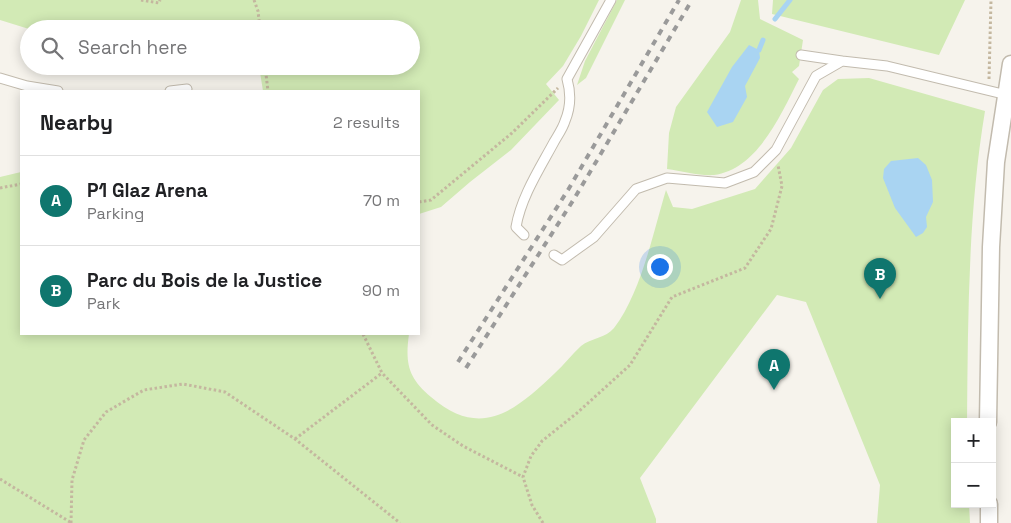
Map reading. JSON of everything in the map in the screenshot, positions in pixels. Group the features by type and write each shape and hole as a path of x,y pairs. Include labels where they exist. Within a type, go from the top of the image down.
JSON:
{"street":[{"path":"988,418 992,228 996,162 1011,64"},
{"path":"989,508 989,523"}],"lane":[{"path":"524,234 516,227 518,215 528,192 566,121 570,104 570,90 567,79 611,0"},
{"path":"801,55 887,66 1007,95"},
{"path":"554,254 562,260 594,237 636,189 667,178 725,183 754,172 776,150 816,76 842,61"},
{"path":"0,78 52,90"},
{"path":"178,90 187,89"}],"path":[{"path":"141,0 159,3 160,0"},
{"path":"254,0 259,20"},
{"path":"989,91 991,0"},
{"path":"266,75 268,90"},
{"path":"420,202 432,200 512,133 567,79"},
{"path":"543,523 532,505 523,477 531,456 542,441 630,365 672,297 745,268 771,229 782,186 776,150"},
{"path":"0,188 20,184"},
{"path":"363,335 382,373 432,425 463,446 523,477"},
{"path":"295,439 382,373"},
{"path":"0,479 71,522 72,480 84,440 106,412 144,390 182,384 226,392 295,439 400,523"}],"green space":[{"path":"0,0 599,0 563,66 546,84 559,100 511,150 441,207 420,214 420,90 263,90 260,75 420,75 420,20 20,20 20,26 0,20"},
{"path":"617,0 625,0 586,78 577,85 585,61"},
{"path":"741,0 758,0 760,19 803,40 799,66 792,72 799,79 766,138 743,162 730,171 708,175 667,169 669,133 676,107 730,32"},
{"path":"773,0 965,0 939,55 772,14"},
{"path":"869,78 985,111 979,149 972,227 967,418 951,418 951,508 969,508 970,523 877,523 880,485 806,302 777,295 640,478 656,523 0,523 0,177 20,172 20,335 409,335 408,362 413,376 423,390 449,410 466,417 482,418 497,415 511,409 526,399 581,346 607,334 614,328 632,298 639,280 666,190 673,207 692,209 755,189 791,148 823,90 838,79"}],"water":[{"path":"749,45 759,50 760,58 745,86 747,97 733,122 717,127 707,112 732,67"},
{"path":"918,158 926,165 932,180 933,202 926,217 927,227 923,233 916,237 895,208 883,178 884,169 891,161"}],"waterway":[{"path":"775,19 790,0"},
{"path":"759,50 763,40"}],"railway":[{"path":"458,362 568,190 679,0"},
{"path":"466,368 574,199 692,0"}],"place":[{"name":"Parc du Bois de la Justice","path":"880,299"},
{"name":"P1 Glaz Arena","path":"774,390"}]}
